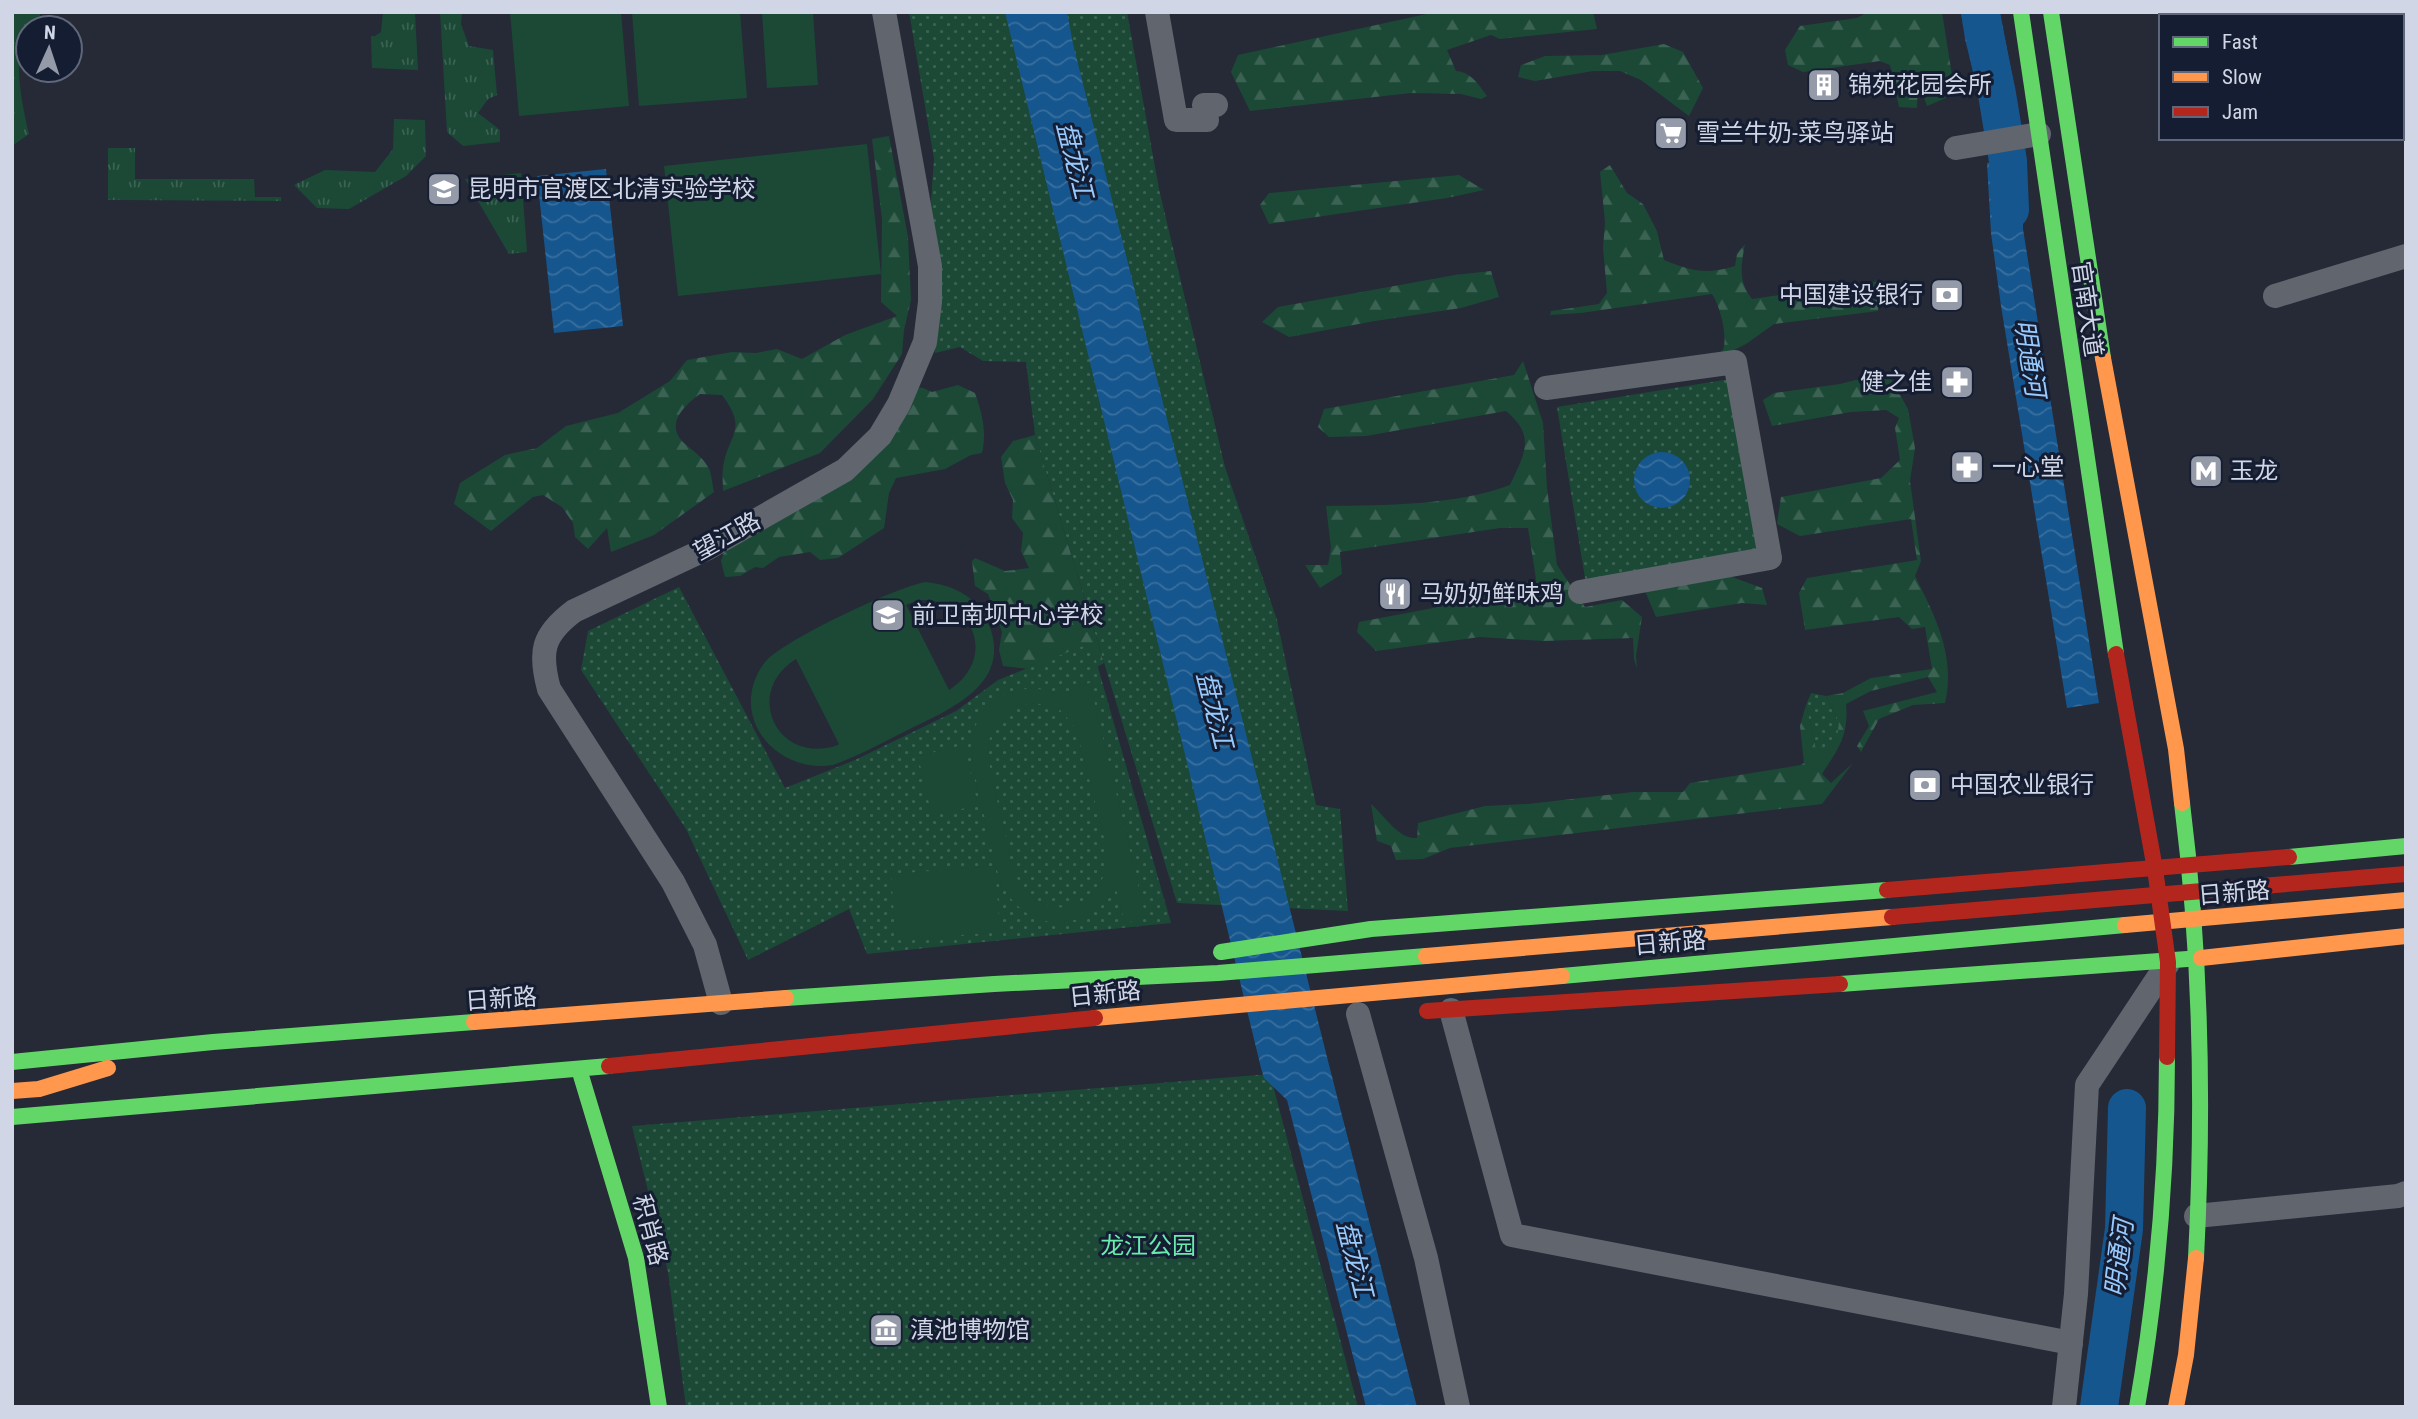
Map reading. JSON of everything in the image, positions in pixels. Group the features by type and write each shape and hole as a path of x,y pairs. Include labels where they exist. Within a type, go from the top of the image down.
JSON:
{"main road":[{"name":"官南大道","path":"2021,12 2109,612 2155,869 2168,962 2166,1139 2151,1328 2137,1407"},
{"name":"官南大道","path":"2051,12 2103,359 2176,749 2190,865 2201,1066 2196,1256 2186,1355 2176,1407"},
{"name":"日新路","path":"1212,953 1371,929 2155,869 2406,846"},
{"name":"日新路","path":"12,1062 188,1045 721,1003 1347,963 2406,873"},
{"name":"日新路","path":"12,1117 579,1069 937,1033 1222,1013 1357,1009 1402,990 2406,900"},
{"path":"1411,1012 2168,962 2406,936"},
{"name":"日新路","path":"994,984 1167,960"},
{"name":"日新路","path":"1222,1013 1276,1018"},
{"path":"12,1091 39,1088 188,1045"},
{"name":"积肖路","path":"579,1069 636,1258 659,1407"}],"street":[{"name":"望江路","path":"721,1003 705,945 673,882 549,689 543,667 545,646 556,624 573,611 706,549 845,470 880,436 899,404 925,342 930,302 930,266 884,12"},
{"path":"1157,12 1175,120 1207,120 1204,105 1216,105"},
{"path":"1956,148 2039,134"},
{"path":"2275,296 2406,256"},
{"path":"1546,388 1735,362 1770,558 1580,592"},
{"path":"2064,1407 2083,1191 2087,1085 2168,962"},
{"path":"1357,1009 1426,1258 1458,1407"},
{"path":"1451,1010 1512,1235 2071,1343"},
{"path":"2196,1216 2398,1196 2406,1193"}],"green space":[{"path":"12,12 41,12 14,14 14,84 20,84 29,134 12,146"},
{"path":"383,12 415,12 418,70 372,68 371,36 381,32"},
{"path":"440,12 462,12 461,24 469,46 493,50 497,95 488,99 478,113 500,130 500,142 463,146 447,132"},
{"path":"510,12 621,12 629,106 519,116"},
{"path":"632,12 740,12 747,98 639,106"},
{"path":"762,12 813,12 818,85 767,88"},
{"path":"909,12 1127,12 1159,189 1225,467 1277,620 1316,805 1340,809 1348,911 1177,903 1035,435 1026,362 983,361 960,347 935,353 923,309 934,159"},
{"path":"1436,12 1593,12 1597,29 1500,39 1491,35 1447,50 1456,71 1470,76 1487,96 1481,99 1461,94 1411,93 1250,111 1231,72 1238,55"},
{"path":"1868,12 1942,12 1954,88 1946,98 1927,106 1918,81 1917,108 1899,107 1890,65 1880,61 1803,72 1788,65 1785,50 1800,26 1857,18"},
{"path":"1664,44 1683,52 1703,88 1689,116 1641,80 1620,71 1593,71 1535,81 1518,77 1521,65 1545,56 1602,55"},
{"path":"394,119 425,120 426,156 406,176 349,209 317,208 294,185 325,170 375,172 393,149"},
{"path":"889,136 908,237 911,300 902,354 873,399 820,453 723,491 723,468 736,425 730,407 722,395 700,394 683,409 676,422 676,429 684,443 707,465 714,492 654,535 611,552 607,528 588,549 575,537 573,523 562,507 543,495 533,497 491,531 454,504 460,483 505,455 537,448 566,426 618,413 670,381 687,360 732,352 756,353 777,349 802,359 845,335 897,316 881,302 882,219 872,139"},
{"path":"867,144 881,274 678,296 664,166"},
{"path":"108,148 135,148 135,179 254,179 255,197 281,197 281,201 108,200"},
{"path":"1610,165 1627,193 1643,204 1657,231 1664,260 1699,270 1725,269 1735,266 1737,254 1745,244 1743,280 1752,299 1879,281 1878,311 1774,324 1746,344 1716,359 1723,350 1725,337 1720,313 1712,294 1550,315 1551,311 1599,304 1607,293 1603,248 1605,222 1600,172"},
{"path":"521,173 527,252 509,254 465,179"},
{"path":"1459,175 1484,190 1447,198 1269,224 1260,205 1269,193"},
{"path":"1491,271 1499,297 1461,308 1289,337 1262,322 1278,307"},
{"path":"1523,361 1543,423 1547,488 1557,565 1585,607 1622,600 1642,617 1636,656 1637,669 1633,638 1543,641 1480,637 1376,651 1357,632 1359,622 1492,597 1536,579 1528,528 1500,528 1340,552 1342,574 1320,588 1305,565 1328,565 1331,548 1326,506 1443,501 1488,492 1510,485 1525,445 1521,429 1506,411 1366,436 1329,437 1318,427 1324,409 1514,375"},
{"path":"1883,373 1890,377 1908,409 1915,448 1910,481 1921,561 1915,576 1930,606 1946,653 1948,686 1945,703 1913,705 1879,719 1861,752 1857,746 1869,726 1863,711 1937,692 1928,677 1871,691 1846,704 1844,734 1822,774 1831,783 1853,763 1822,804 1450,848 1423,859 1396,860 1391,846 1377,841 1371,804 1398,831 1410,838 1417,838 1418,823 1485,806 1633,792 1683,792 1690,783 1801,765 1804,763 1800,726 1806,705 1816,748 1839,722 1826,696 1843,693 1871,678 1932,669 1925,627 1912,629 1899,617 1805,630 1799,593 1807,578 1917,560 1911,519 1800,536 1777,524 1781,497 1881,478 1900,460 1895,428 1899,418 1886,410 1851,412 1772,426 1763,400 1774,393 1840,384"},
{"path":"1736,378 1765,556 1586,584 1557,407"},
{"path":"958,385 975,393 983,423 982,453 971,455 945,469 896,478 889,493 884,528 838,558 820,560 810,552 779,557 763,568 755,567 740,576 725,577 721,561 726,545 842,478 900,386 923,388 932,392"},
{"path":"1035,435 1104,663 1083,675 1003,666 999,650 1002,632 988,594 975,586 972,561 975,558 1005,571 1029,568 1021,551 1023,533 1012,518 1013,500 1005,483 1001,457 1013,441"},
{"path":"1724,574 1762,588 1767,605 1742,603 1656,617 1645,591"},
{"path":"926,582 954,589 969,598 982,611 994,642 993,661 986,677 959,703 852,758 833,765 812,765 792,760 775,750 762,736 754,720 751,701 754,682 765,662 793,641 816,629 891,593","holes":["918,600 937,602 953,608 965,619 973,632 973,662 964,677 949,690 906,605","796,659 839,744 838,745 817,749 799,745 784,736 774,723 770,707 771,690 780,673"]},
{"path":"679,587 785,788 855,760 956,711 998,680 1091,643 1171,923 867,954 849,909 748,960 686,829 581,670 588,631"},
{"path":"1090,683 1146,918 1125,923 1116,889 1102,905 1086,916 1052,922 1035,918 1020,908 1007,894 998,874 975,774 975,727 982,713 993,702 1009,693 1041,689 1071,700 1069,687","holes":["1036,703 1060,710 1076,728 1107,849 1106,866 1101,881 1093,893 1082,902 1069,907 1055,907 1040,902 1027,892 1017,878 1010,860 990,767 989,749 991,733 999,719 1014,709"]},
{"path":"1811,693 1826,696 1839,722 1836,746 1816,748 1806,705"},
{"path":"964,745 978,805 932,816 918,756"},
{"path":"995,866 1000,932 896,940 891,874"},
{"name":"龙江公园","path":"1270,1074 1358,1407 686,1407 668,1272 632,1126"}],"water":[{"name":"盘龙江","path":"1005,12 1067,12 1328,1061 1417,1407 1366,1407 1287,1100 1264,1078 1261,1068"},
{"path":"1961,12 2000,12 2015,91 1979,96"},
{"path":"2023,158 2023,229 2099,703 2067,708 1991,233 1987,163"},
{"path":"606,169 623,326 554,333 537,176"},
{"path":"1657,452 1667,452 1682,460 1688,469 1688,491 1682,500 1667,508 1657,508 1639,496 1634,485 1634,475 1646,457"}],"waterway":[{"name":"明通河","path":"1980,12 2008,161 2010,210"},
{"name":"明通河","path":"2099,1407 2124,1229 2127,1108"}],"traffic: fast":[{"path":"2021,12 2116,654"},
{"path":"2051,12 2103,358"},
{"path":"2182,803 2193,916 2199,1030 2200,1144 2196,1258"},
{"path":"2289,857 2406,846"},
{"path":"1221,952 1371,929 1887,890"},
{"path":"1562,976 2125,925"},
{"path":"786,998 1218,973 1426,956"},
{"path":"1840,984 2201,958"},
{"path":"12,1062 213,1042 474,1022"},
{"path":"2137,1407 2160,1233 2167,1057"},
{"path":"12,1117 609,1066"},
{"path":"579,1069 636,1258 659,1407"}],"traffic: slow":[{"path":"2103,358 2176,749 2182,803"},
{"path":"2125,925 2406,900"},
{"path":"1426,956 1892,917"},
{"path":"2201,958 2406,936"},
{"path":"1095,1018 1562,976"},
{"path":"474,1022 786,998"},
{"path":"12,1091 39,1089 108,1068"},
{"path":"2176,1407 2186,1355 2196,1258"}],"traffic: jam":[{"path":"2116,654 2155,869 2168,962 2167,1057"},
{"path":"1887,890 2289,857"},
{"path":"1892,917 2406,874"},
{"path":"1427,1011 1840,984"},
{"path":"609,1066 1095,1018"}],"place":[{"name":"锦苑花园会所","path":"1824,85"},
{"name":"雪兰牛奶-菜鸟驿站","path":"1671,133"},
{"name":"昆明市官渡区北清实验学校","path":"444,189"},
{"name":"中国建设银行","path":"1947,295"},
{"name":"健之佳","path":"1957,382"},
{"name":"一心堂","path":"1967,467"},
{"name":"玉龙","path":"2206,471"},
{"name":"马奶奶鲜味鸡","path":"1395,594"},
{"name":"前卫南坝中心学校","path":"888,615"},
{"name":"中国农业银行","path":"1925,785"},
{"name":"滇池博物馆","path":"886,1330"}]}
